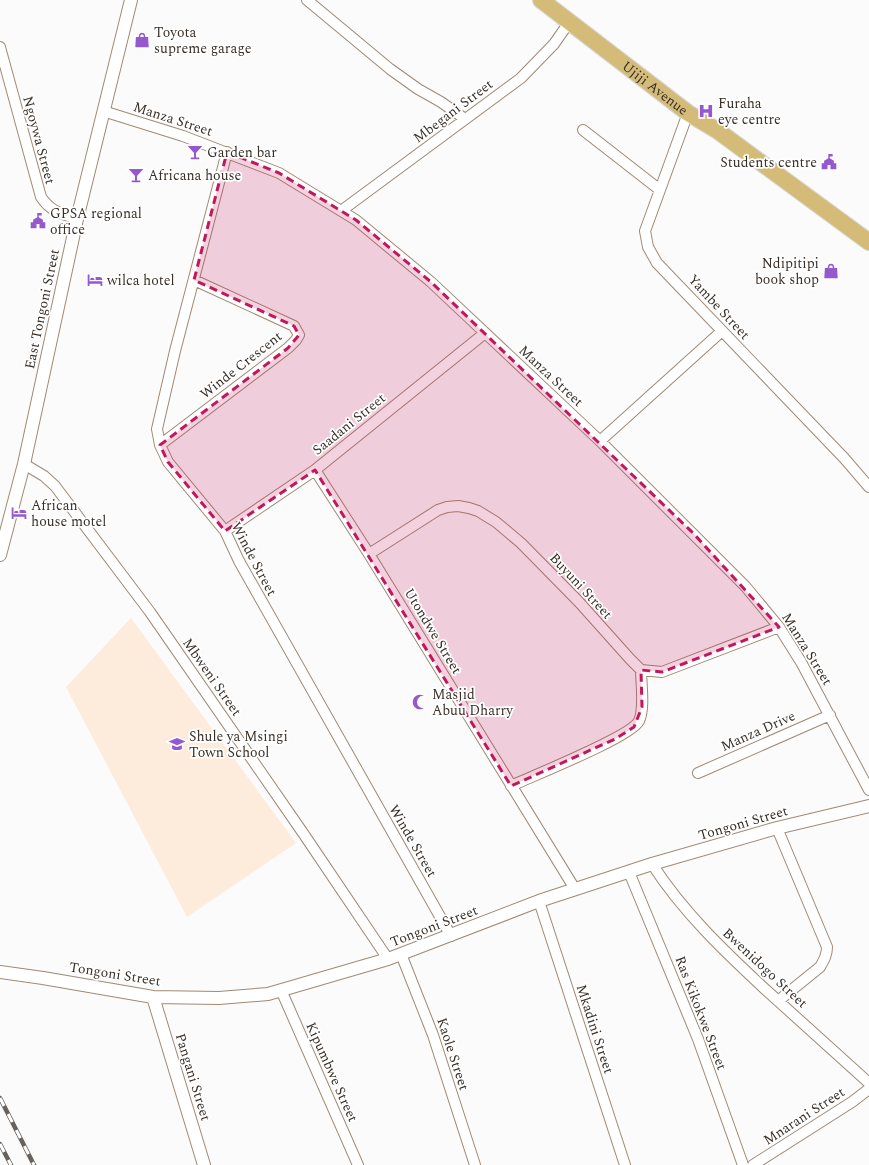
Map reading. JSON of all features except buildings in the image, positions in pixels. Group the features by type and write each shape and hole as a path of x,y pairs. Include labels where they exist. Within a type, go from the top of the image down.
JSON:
{"highway":[{"name":"Ujiji Avenue","path":"541,0 688,113 718,131 869,242"}],"street":[{"name":"East Tongoni Street","path":"0,555 24,464 78,219 131,0"},
{"path":"307,0 390,69 465,119"},
{"name":"Mbegani Street","path":"341,211 521,78 554,44 570,21"},
{"name":"Ngoywa Street","path":"0,47 41,197 47,206 58,213 78,219"},
{"name":"Manza Street","path":"103,111 183,136 279,173 356,220 431,282 600,441 745,586 779,627 801,662 869,790"},
{"name":"Yambe Street","path":"688,113 645,231 648,247 657,262 844,458 869,487"},
{"path":"583,130 660,190"},
{"name":"Winde Street","path":"226,152 156,429 160,445 168,462 226,531 239,561 451,936"},
{"name":"Winde Crescent","path":"160,445 288,348 299,335 294,326 194,280"},
{"path":"600,441 722,331"},
{"name":"Saadani Street","path":"226,531 315,470 485,333"},
{"name":"Mbweni Street","path":"24,464 44,476 55,486 150,612 388,959"},
{"name":"Utondwe Street","path":"315,470 369,554 576,889"},
{"name":"Buyuni Street","path":"369,554 438,510 458,506 478,511 496,522 522,543 579,602 641,670"},
{"path":"511,786 615,739 634,727 639,722 642,708 641,670 662,672 779,627"},
{"name":"Manza Drive","path":"698,773 830,715"},
{"name":"Tongoni Street","path":"0,972 153,997 219,998 268,994 388,959 539,901 652,864 777,828 869,806"},
{"path":"777,828 827,947 824,960 820,967 778,1001"},
{"name":"Bwenidogo Street","path":"652,864 667,888 686,911 733,959 869,1083"},
{"name":"Ras Kikokwe Street","path":"629,872 698,1039 742,1165"},
{"name":"Mkadini Street","path":"539,901 625,1165"},
{"name":"Kaole Street","path":"401,954 432,1035 475,1165"},
{"name":"Kipumbwe Street","path":"281,990 358,1165"},
{"name":"Pangani Street","path":"153,997 204,1165"},
{"name":"Mnarani Street","path":"753,1165 852,1102 869,1089"}],"highlighted area":[{"path":"227,152 279,173 356,220 431,282 693,533 779,627 662,672 641,670 642,707 634,727 615,739 511,786 315,470 225,531 168,462 160,445 288,348 299,335 294,326 194,280"}],"shaded area":[{"path":"131,618 296,843 187,917 66,687"}],"railway":[{"path":"0,1098 34,1165"},
{"path":"0,1144 11,1165"}],"place":[{"name":"Toyota supreme garage","path":"142,40"},
{"name":"Furaha eye centre","path":"706,111"},
{"name":"Garden bar","path":"195,152"},
{"name":"Students centre","path":"829,162"},
{"name":"Africana house","path":"136,175"},
{"name":"GPSA regional office","path":"38,221"},
{"name":"Ndipitipi book shop","path":"831,271"},
{"name":"wilca hotel","path":"95,280"},
{"name":"African house motel","path":"19,513"},
{"name":"Masjid Abuu Dharry","path":"420,702"},
{"name":"Shule ya Msingi Town School","path":"177,744"}]}
